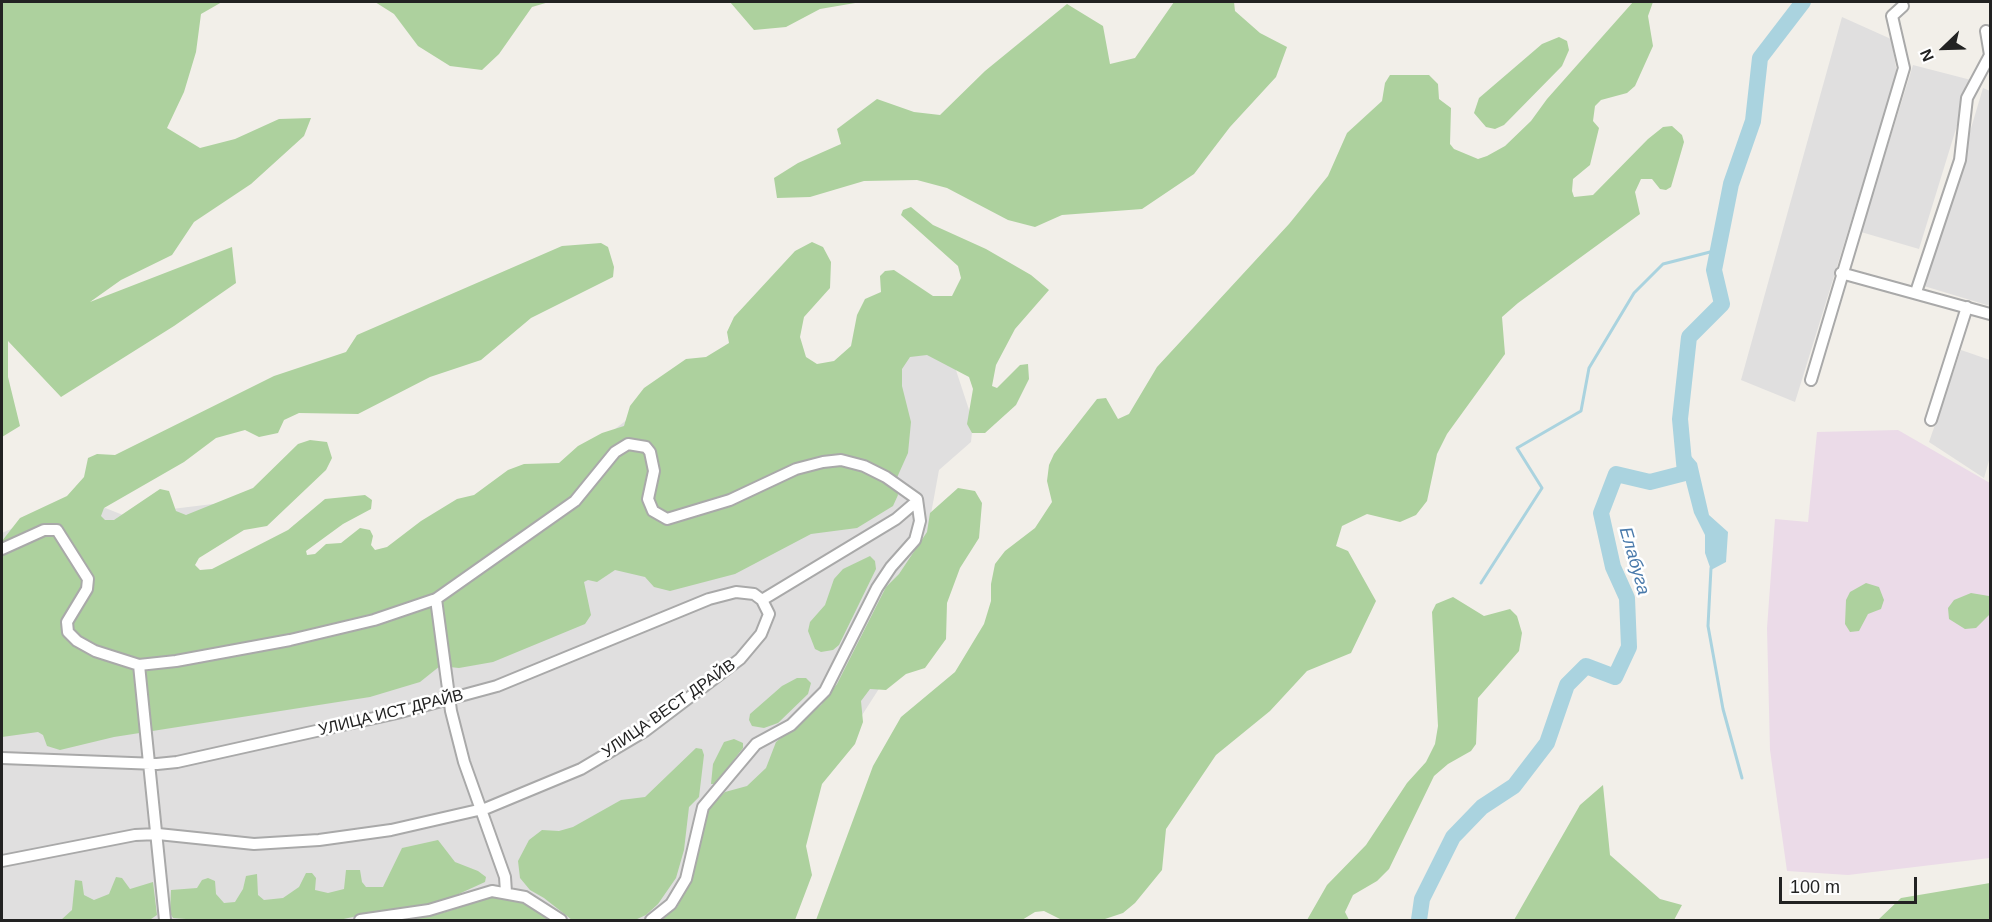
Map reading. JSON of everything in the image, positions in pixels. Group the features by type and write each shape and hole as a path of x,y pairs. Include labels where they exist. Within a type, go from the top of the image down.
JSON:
{"street":[{"path":"1811,380 1841,273 1904,68 1892,16 1903,6"},
{"path":"1916,292 1960,160 1967,98 1990,55 1986,31"},
{"path":"1841,273 1990,314"},
{"path":"1931,420 1967,307"},
{"path":"2,549 44,530 57,530 88,579 87,589 67,622 68,632 77,641 95,651 139,665 176,661 290,640 374,620 436,599 575,501 615,452 628,444 646,447 650,452 654,471 648,499 653,511 667,519 730,500 796,469 841,460 864,466 886,477 917,501 920,521 915,540 891,567 877,588 833,680 825,691 790,725 756,744 707,801 700,814 686,879 671,903 651,921"},
{"path":"762,600 896,519 917,501"},
{"name":"УЛИЦА ИСТ ДРАЙВ","path":"2,758 148,764 211,756 449,699 515,679 709,599 736,592 748,592 762,600"},
{"path":"436,599 449,699 464,762 505,877 506,892"},
{"name":"УЛИЦА ВЕСТ ДРАЙВ","path":"2,861 125,836 158,834 236,844 302,841 391,830 480,810 581,769 619,748 659,721 749,650 767,623 769,614 762,600"},
{"path":"139,665 148,764 158,834 165,921"},
{"path":"360,921 429,910 475,895 506,892 536,902 561,921"}],"shaded area":[{"path":"1842,17 1891,39 1897,73 1795,402 1741,380"},
{"path":"1913,65 1971,80 1919,249 1861,232"},
{"path":"1983,88 1990,91 1990,306 1924,286"},
{"path":"879,326 952,358 973,422 971,442 939,470 907,645 841,748 827,746 773,920 2,920 2,533 80,498 123,515 229,502 140,593 484,531 678,380 685,489"},
{"path":"1961,350 1990,360 1990,457 1984,478 1929,442"},
{"path":"1898,430 1990,483 1990,858 1848,875 1787,871 1770,750 1767,628 1775,519 1808,522 1817,432"}],"green space":[{"path":"2,2 222,2 201,14 196,52 184,92 167,128 200,148 235,139 279,119 311,118 304,136 251,184 194,222 172,255 121,280 90,302 232,247 236,283 174,326 61,397 8,341 8,377 20,426 2,437"},
{"path":"375,2 549,2 532,7 499,54 482,70 450,66 418,46 394,14"},
{"path":"730,2 861,2 820,9 786,27 754,30"},
{"path":"1174,2 1234,2 1235,11 1260,33 1287,47 1276,77 1230,127 1194,174 1142,209 1062,215 1035,227 1008,220 947,188 917,180 864,181 810,197 777,198 774,178 798,163 841,144 837,129 877,99 914,112 940,115 985,71 1067,4 1103,26 1110,64 1135,58"},
{"path":"1633,2 1653,2 1648,16 1653,46 1635,86 1627,93 1601,100 1595,106 1593,121 1599,128 1590,165 1573,179 1572,191 1574,197 1593,195 1648,139 1663,127 1672,126 1682,135 1684,142 1671,187 1666,190 1660,189 1652,179 1641,179 1635,192 1640,214 1502,317 1505,354 1447,434 1437,454 1427,501 1416,515 1400,522 1367,514 1342,526 1336,546 1348,551 1376,601 1351,653 1307,671 1270,711 1216,755 1166,829 1162,870 1135,903 1123,913 1102,920 1062,920 1044,911 1035,912 1022,920 816,920 873,766 901,717 955,672 984,624 991,601 991,584 995,564 1005,551 1035,528 1052,502 1047,481 1049,465 1054,454 1097,399 1106,398 1118,419 1129,414 1157,367 1289,224 1328,176 1347,133 1382,101 1385,83 1390,75 1429,75 1438,84 1439,99 1451,108 1450,144 1454,149 1478,159 1505,146 1531,121 1547,99"},
{"path":"1559,37 1567,41 1569,50 1562,66 1504,125 1495,129 1486,127 1474,113 1479,98 1542,44"},
{"path":"911,207 933,225 986,249 1031,275 1049,290 1015,329 996,365 992,386 997,388 1020,365 1028,364 1029,379 1016,405 985,433 972,433 967,424 973,389 969,377 927,355 910,357 902,369 902,386 911,422 908,453 895,482 898,495 893,506 857,528 811,534 735,574 670,591 654,587 645,577 615,570 597,582 588,580 584,582 591,615 585,624 493,662 459,668 440,666 420,682 370,697 114,737 60,750 47,746 43,735 38,732 2,737 2,541 20,518 67,496 84,477 88,458 97,454 115,455 274,376 346,352 357,335 562,246 601,243 608,247 614,267 613,277 531,318 481,360 430,377 358,414 299,413 284,420 278,433 259,437 245,430 216,438 184,462 104,508 101,516 105,520 114,520 160,489 169,491 176,511 186,515 253,488 298,444 310,440 327,442 332,458 326,470 267,526 244,530 199,558 195,565 200,570 212,569 288,530 325,499 365,495 372,500 371,509 343,524 306,551 307,555 315,554 326,544 341,543 360,528 370,530 373,536 371,545 375,550 387,547 421,521 457,499 474,495 508,470 524,464 559,463 578,446 602,433 624,426 630,406 644,388 686,359 706,357 729,343 727,332 734,317 795,251 812,242 823,247 831,262 830,288 804,317 800,337 806,357 817,364 834,361 851,346 857,315 865,299 881,292 880,276 885,271 894,270 933,296 952,296 961,278 958,266 901,215 903,210"},
{"path":"958,488 975,491 982,503 979,538 960,568 947,603 946,639 925,668 906,674 886,690 870,689 861,701 863,722 855,744 822,784 806,846 812,875 795,920 662,920 677,907 689,885 708,808 725,792 747,786 766,768 776,742 821,705 837,684 886,587 899,574 927,532 930,513"},
{"path":"870,556 875,561 876,569 839,645 833,650 821,652 815,649 808,631 810,622 825,605 834,579 843,569"},
{"path":"1866,583 1879,587 1884,600 1881,609 1868,614 1859,631 1850,632 1845,624 1846,600 1850,592"},
{"path":"1971,593 1989,596 1990,614 1976,628 1965,629 1949,619 1948,608 1954,600"},
{"path":"1453,597 1484,616 1510,609 1517,616 1522,633 1519,651 1478,698 1476,744 1471,751 1448,764 1434,776 1389,869 1377,881 1353,895 1345,912 1349,920 1307,920 1327,885 1366,845 1407,783 1426,762 1435,744 1438,726 1432,612 1436,604"},
{"path":"797,678 806,678 811,683 808,694 778,723 764,728 752,726 749,720 750,714 782,686"},
{"path":"734,739 743,743 743,748 715,784 711,784 713,764 724,742"},
{"path":"696,748 702,749 704,755 699,797 689,807 684,850 676,878 658,904 646,915 635,920 572,920 530,890 520,878 518,861 529,840 542,830 559,831 573,827 621,800 645,797"},
{"path":"1603,785 1610,855 1660,899 1682,905 1674,920 1514,920 1580,805"},
{"path":"438,840 455,862 478,871 486,877 485,882 439,903 420,908 381,911 339,920 199,920 173,918 170,913 171,890 197,888 202,880 208,878 215,881 216,894 224,903 235,902 243,889 246,876 257,874 258,895 264,900 283,898 299,887 306,873 312,873 316,878 315,890 328,893 344,889 346,870 360,870 362,882 366,887 383,887 402,848"},
{"path":"116,877 122,878 130,889 153,882 157,915 151,919 134,920 61,920 72,910 75,880 82,881 84,895 94,900 109,894"},
{"path":"1990,883 1990,920 1878,920 1901,898"},
{"path":"493,897 528,904 549,920 394,920 442,913"}],"water":[{"path":"1691,456 1697,463 1709,515 1728,532 1726,562 1711,570 1705,553 1705,535 1694,513 1686,482 1685,473"}],"waterway":[{"name":"Елабуга","path":"1419,920 1422,899 1453,837 1482,807 1514,786 1547,743 1567,685 1586,666 1615,677 1629,647 1627,598 1613,567 1601,513 1616,474 1650,482 1685,473 1680,419 1689,337 1722,304 1714,270 1731,184 1753,121 1760,58 1803,2"},
{"path":"1481,583 1542,488 1517,448 1581,411 1589,368 1634,293 1663,264 1718,250"},
{"path":"1711,568 1708,626 1723,709 1742,778"}]}
